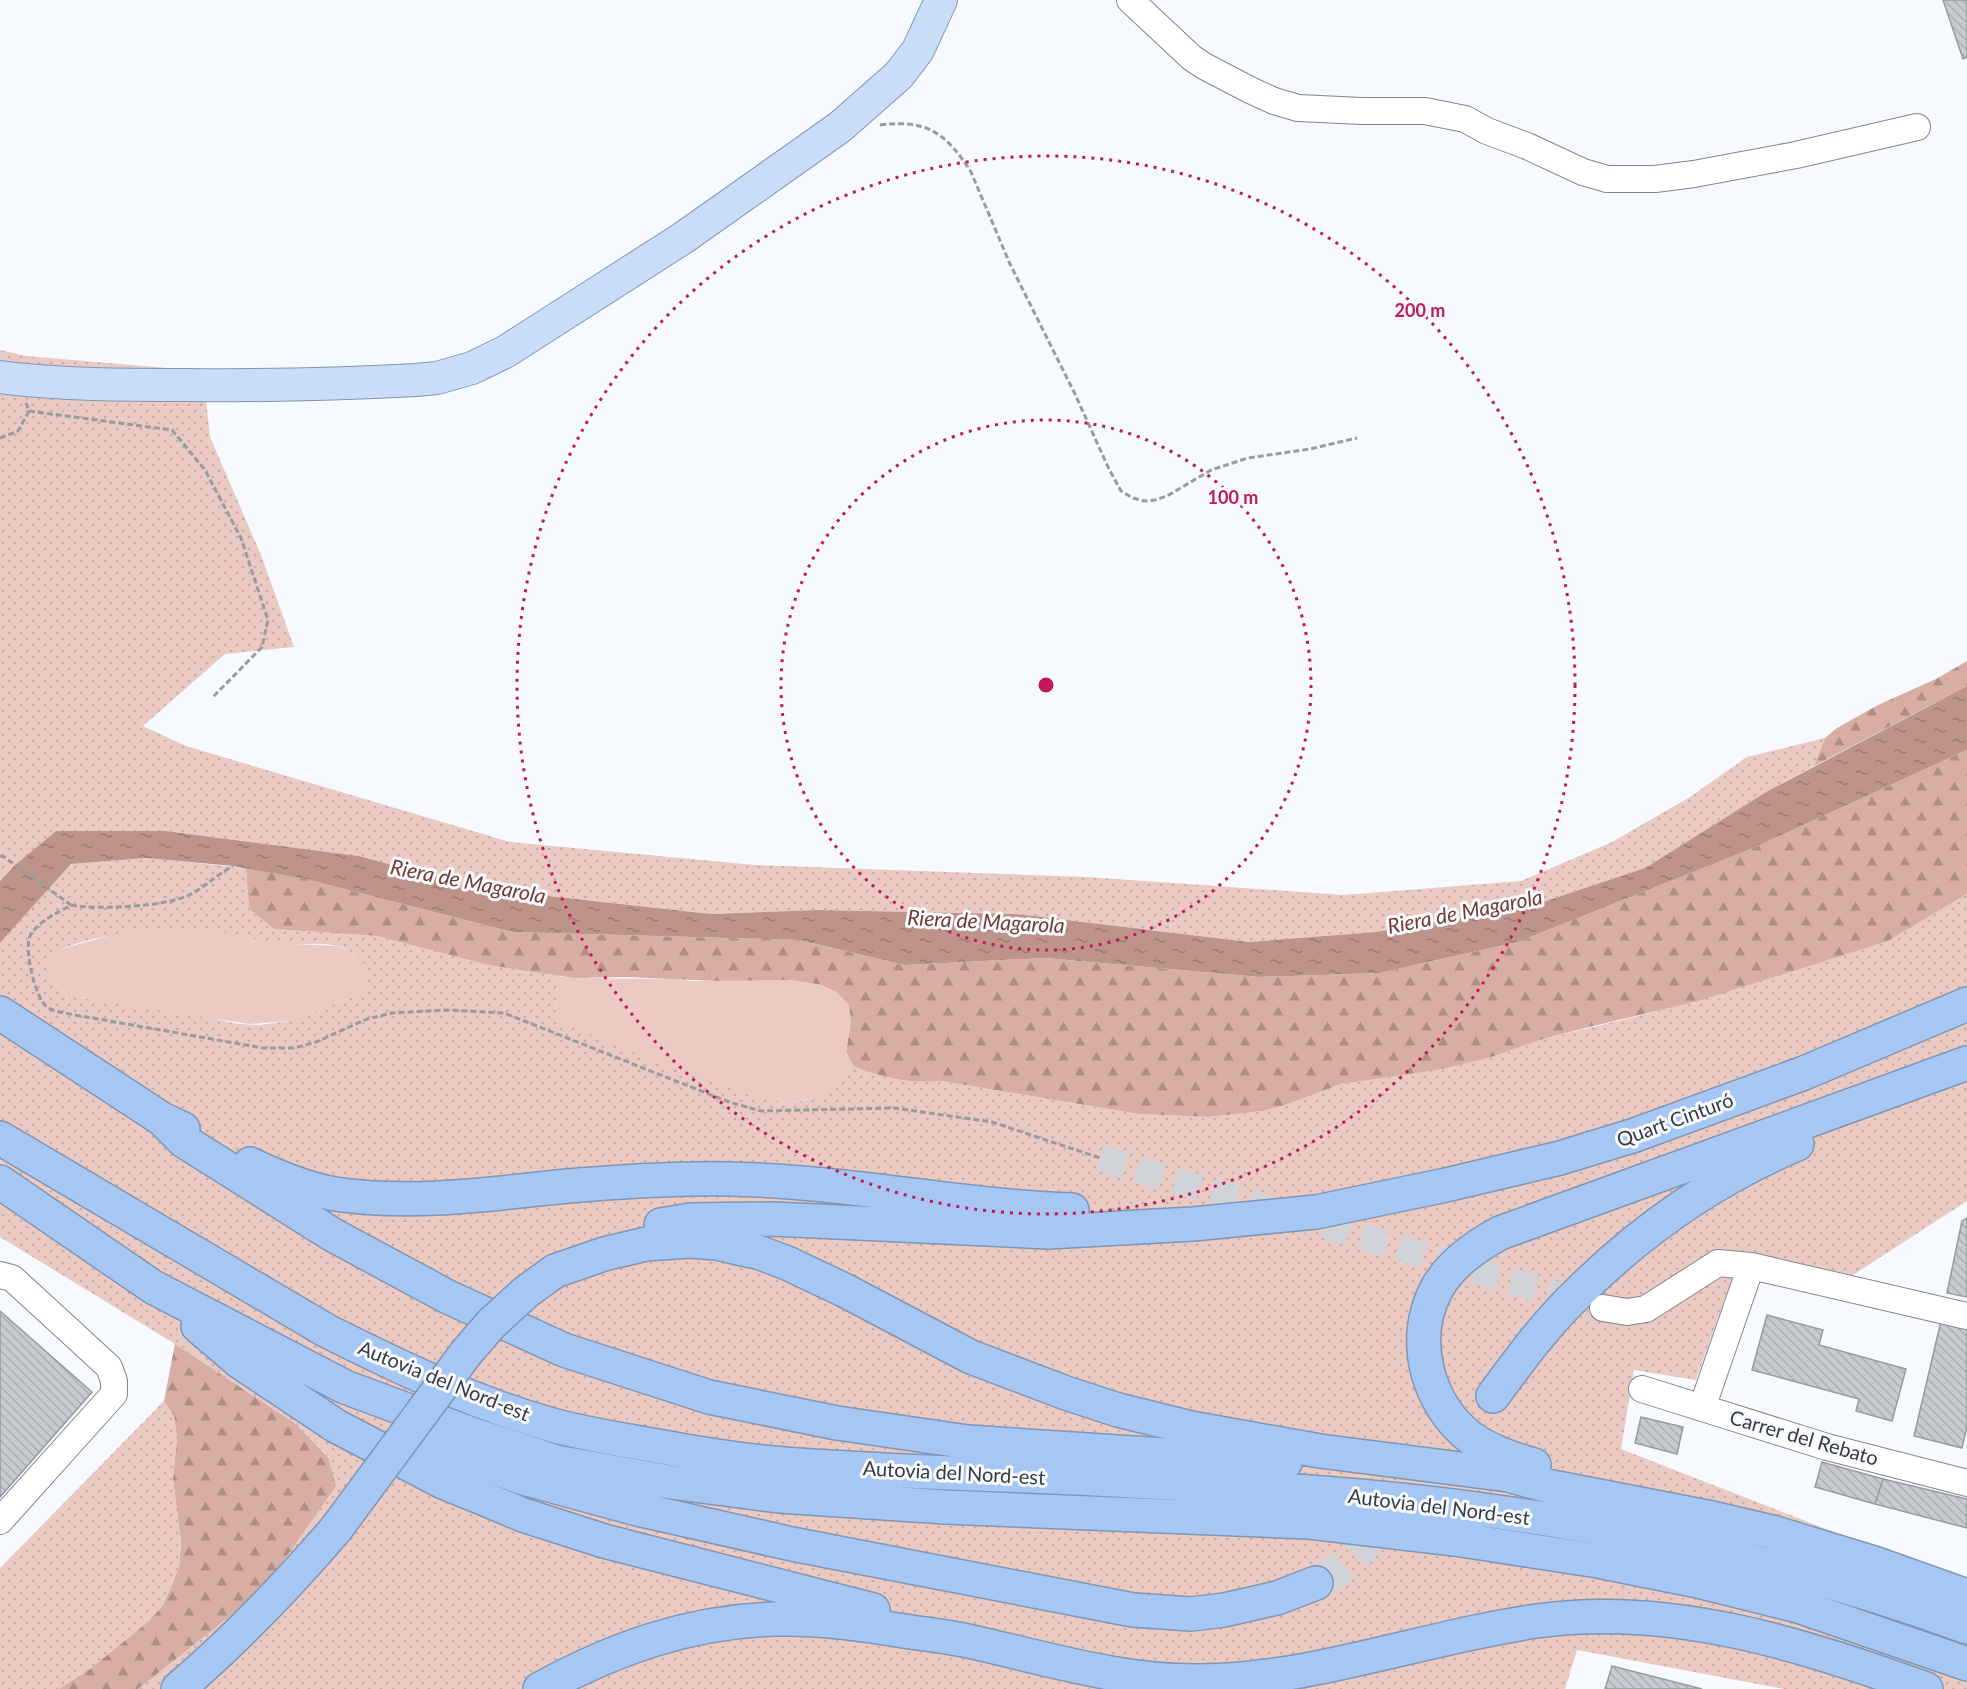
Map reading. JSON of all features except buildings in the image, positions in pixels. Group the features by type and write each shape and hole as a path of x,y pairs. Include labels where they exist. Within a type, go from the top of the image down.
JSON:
{"highway":[{"name":"Quart Cinturó","path":"1371,1199 1446,1185 1560,1158 1635,1135 1804,1073 1967,1004"},
{"path":"0,1013 162,1119 189,1131 234,1157 279,1177 333,1193 377,1198 442,1199 631,1181 729,1179 809,1183 1032,1208 1144,1212 1371,1199"},
{"path":"1712,1518 1676,1496 1531,1464 1508,1457 1472,1438 1441,1406 1427,1372 1424,1359 1424,1334 1430,1303 1437,1288 1474,1249 1500,1233 1967,1063"},
{"path":"1493,1396 1529,1347 1580,1291 1619,1255 1665,1219 1716,1185 1793,1146 1967,1075"},
{"path":"162,1119 184,1141 333,1235 448,1298 564,1350 709,1397 837,1423 968,1442 1398,1472 1552,1487"},
{"name":"Autovia del Nord-est","path":"11,1145 337,1336 488,1404 552,1425 664,1447 781,1464 1131,1481 1349,1496 1483,1510 1614,1530 1813,1576 1967,1627"},
{"name":"Autovia del Nord-est","path":"3,1184 153,1287 345,1387 556,1462 609,1472 779,1496 957,1507 1309,1522 1455,1539 1599,1561 1698,1581 1798,1606 1967,1664"},
{"path":"178,1689 237,1635 293,1578 336,1529 466,1353 491,1324 526,1292 584,1250 610,1239 690,1220 773,1219 1048,1232 1193,1224 1316,1212 1371,1199"},
{"path":"555,1271 604,1254 646,1244 678,1241 717,1243 758,1252 844,1290 971,1357 1118,1410 1203,1430 1320,1451 1508,1475 1552,1487 1712,1518 1772,1532 1874,1563 1967,1596"},
{"path":"153,1287 240,1362 299,1403 345,1431 443,1482 523,1515 604,1541 919,1622 966,1640"},
{"path":"245,1336 309,1383 423,1440 520,1477 637,1509 792,1544 1133,1610 1191,1614 1224,1610 1277,1599 1316,1583"},
{"path":"540,1689 631,1646 680,1632 726,1623 777,1619 826,1621 966,1640 1105,1672 1138,1677 1199,1681 1275,1675 1538,1620 1584,1616 1620,1616 1683,1621 1730,1630 1859,1666 1926,1689"}],"main road":[{"path":"11,386 37,381 115,385 266,386 416,380 437,378 472,368 505,352 616,283 840,127 899,75 918,51 941,0"}],"street":[{"path":"1130,0 1174,43 1198,62 1274,100 1298,108 1425,111 1465,119 1487,131 1527,146 1583,172 1607,179 1655,179 1694,174 1796,155 1917,127"},
{"path":"1603,1308 1627,1312 1646,1309 1718,1263 1751,1266 1967,1316"},
{"path":"1702,1408 1751,1266"},
{"path":"0,1275 12,1278 109,1367 114,1381 114,1394 0,1521"},
{"name":"Carrer del Rebato","path":"1642,1389 1827,1447 1961,1475"}],"path":[{"path":"877,126 902,122 926,128 948,140 963,160 971,172 1010,264 1121,491 1144,501 1155,500 1167,496 1211,470 1248,458 1322,447 1357,438"},
{"path":"11,386 29,411 172,430 205,470 241,538 267,620 262,647 212,698"},
{"path":"0,438 18,431 29,411"},
{"path":"0,856 71,905 95,908 161,903 181,899 196,892 233,866"},
{"path":"71,905 42,922 30,937 28,952 37,994 47,1007 64,1013 263,1048 294,1048 316,1042 367,1019 392,1013 447,1010 504,1013 729,1102 761,1111 894,1108 938,1114 992,1122 1100,1158"}],"shaded area":[{"path":"0,350 26,356 203,371 210,437 261,555 294,647 225,654 143,726 186,746 510,842 755,865 1088,877 1344,895 1521,881 1612,842 1690,797 1747,757 1825,738 1814,766 1766,792 1645,868 1531,906 1376,932 1249,942 1017,914 818,910 711,914 476,888 359,856 166,831 56,831 15,865 0,881"},
{"path":"146,858 246,868 249,909 274,929 377,936 473,960 558,976 556,1020 788,1103 810,1099 825,1093 838,1083 853,1066 885,1077 907,1081 941,1081 1139,1114 1208,1117 1263,1111 1283,1106 1341,1084 1495,1056 1540,1040 1650,1013 1888,941 1967,894 1967,1201 1853,1275 1742,1251 1696,1380 1634,1370 1621,1449 1967,1584 1967,1689 1784,1689 1577,1650 1565,1689 138,1689 263,1590 329,1457 296,1424 175,1344 0,1237 0,943 71,864","holes":["189,929 282,944 324,944 342,947 353,953 364,965 357,995 289,1021 259,1025 238,1024 197,1015 91,1000 63,991 48,978 58,950 90,940 122,934"]},
{"path":"189,929 221,932 274,943 338,946 357,956 364,965 365,988 357,995 289,1021 249,1024 91,1000 63,991 48,978 49,957 58,950 120,933 140,930"},
{"path":"558,976 692,981 789,980 822,985 837,992 849,1005 851,1021 846,1052 853,1066 839,1083 821,1097 788,1103 757,1098 649,1059 556,1020"},
{"path":"164,1401 174,1416 177,1437 173,1479 181,1543 179,1567 163,1605 149,1621 90,1669 59,1689 0,1689 0,1568"}],"green space":[{"path":"1967,661 1967,686 1814,766 1825,738 1837,728"},
{"path":"1967,750 1967,894 1888,941 1698,1001 1540,1040 1495,1056 1442,1069 1341,1084 1283,1106 1263,1111 1208,1117 1139,1114 941,1081 918,1082 896,1079 864,1070 853,1066 846,1052 851,1021 822,985 789,980 739,982 626,977 573,978 489,965 377,936 274,929 249,909 246,868 305,879 512,932 799,940 905,965 1045,958 1260,977 1379,973 1518,942 1751,849"},
{"path":"175,1344 296,1424 328,1457 336,1486 263,1590 138,1689 59,1689 90,1669 149,1621 163,1605 179,1567 181,1543 173,1479 177,1437 174,1416 164,1401"}],"water":[{"name":"Riera de Magarola","path":"1967,686 1967,750 1751,849 1518,942 1379,973 1260,977 1045,958 905,965 799,940 512,932 305,879 233,866 146,858 71,864 0,943 0,881 15,865 56,831 166,831 359,856 476,888 711,914 818,910 1017,914 1249,942 1376,932 1531,906 1645,868 1766,792"}],"tunnel":[{"path":"1100,1158 1588,1304"},
{"path":"1316,1583 1351,1560 1493,1396"}]}
